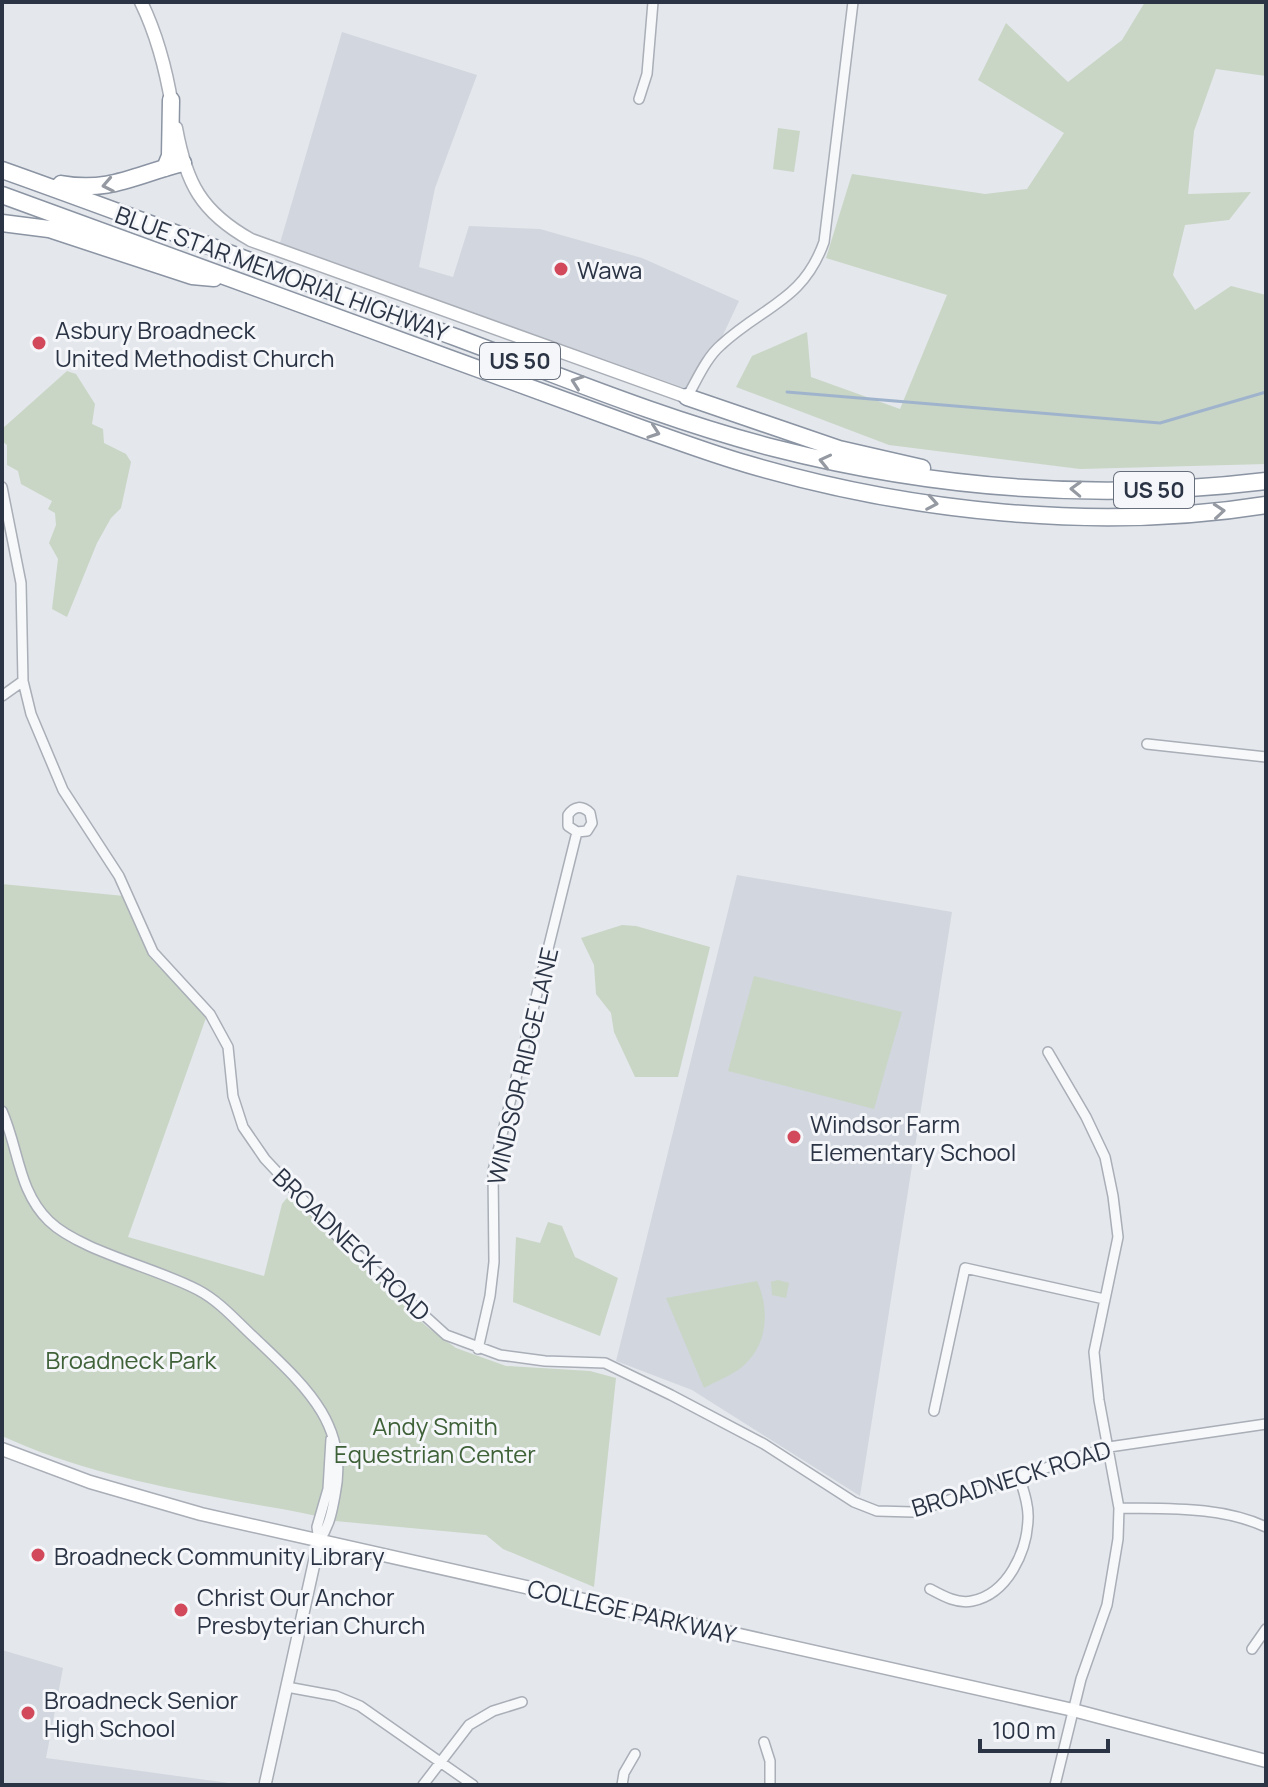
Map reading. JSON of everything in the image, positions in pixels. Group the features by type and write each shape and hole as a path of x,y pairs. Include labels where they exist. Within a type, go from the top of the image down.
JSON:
{"highway":[{"path":"165,168 170,156 171,100"},
{"path":"8,172 93,188 183,163"},
{"name":"BLUE STAR MEMORIAL HIGHWAY","path":"8,172 712,431 785,451 951,483 1172,490 1266,481"},
{"name":"BLUE STAR MEMORIAL HIGHWAY","path":"2,195 643,429 748,464 846,488 955,507 1108,517 1222,512 1266,505"},
{"path":"2,223 49,229 192,276 235,280"},
{"path":"687,397 880,460 924,469 1021,480 1041,488"}],"main road":[{"path":"141,2 153,27 183,163 193,187 223,223 251,240 687,397"},
{"name":"COLLEGE PARKWAY","path":"2,1449 56,1471 133,1496 319,1541 1073,1710 1266,1761"}],"street":[{"path":"639,99 647,74 653,2"},
{"path":"687,397 717,348 799,287 818,261 824,242 853,2"},
{"name":"BROADNECK ROAD","path":"2,487 21,583 23,681 31,714 63,790 119,876 153,952 210,1014 228,1047 233,1096 243,1127 265,1159 338,1237 446,1335 500,1355 545,1361 605,1363 764,1444 854,1502 877,1511 913,1512 1109,1447 1266,1424"},
{"path":"2,696 23,681"},
{"path":"1147,744 1266,757"},
{"name":"WINDSOR RIDGE LANE","path":"478,1349 494,1262 493,1171 577,832"},
{"path":"1048,1052 1105,1157 1118,1237 1094,1352 1099,1400 1119,1508 1113,1581 1073,1710 1055,1785"},
{"path":"2,1111 29,1196 51,1223 72,1237 185,1283 216,1301 305,1385 320,1407 331,1435 328,1489 317,1527 319,1541 265,1785"},
{"path":"934,1411 965,1268 1104,1299"},
{"path":"930,1589 950,1599 972,1601 994,1590 1009,1576 1020,1558 1029,1515 1019,1476"},
{"path":"1119,1508 1218,1512 1266,1527"},
{"path":"1252,1649 1266,1629"},
{"path":"287,1687 336,1696 360,1706 473,1785"},
{"path":"423,1785 458,1736 479,1717 522,1702"},
{"path":"764,1742 770,1761 770,1785"},
{"path":"622,1785 628,1764 635,1754"}],"shaded area":[{"path":"342,32 477,75 435,188 419,267 453,277 469,226 540,229 642,258 739,301 696,392 280,243"},
{"name":"Windsor Farm Elementary School","path":"737,875 952,912 860,1496 692,1390 616,1361"},
{"name":"Broadneck Senior High School","path":"2,1650 63,1668 46,1758 243,1785 2,1785"}],"green space":[{"path":"1145,2 1266,2 1266,76 1216,69 1194,131 1188,194 1251,192 1229,220 1185,225 1173,275 1195,310 1231,286 1266,295 1266,464 1080,469 889,445 736,387 752,356 807,332 811,377 900,409 947,295 826,258 852,174 985,194 1027,189 1064,133 978,80 1006,23 1068,82 1122,40"},
{"path":"778,128 800,131 794,172 773,169"},
{"path":"67,371 76,374 95,404 92,424 103,429 104,443 126,454 131,462 121,508 111,518 97,543 67,617 52,609 58,559 49,543 56,525 55,513 48,509 52,501 21,484 18,471 7,465 7,445 2,441 2,429"},
{"name":"Broadneck Park","path":"2,884 124,896 153,961 207,1015 128,1237 264,1276 282,1204 291,1193 426,1326 456,1348 506,1366 590,1371 616,1378 594,1587 503,1549 486,1535 335,1521 192,1493 82,1466 2,1436"},
{"path":"622,925 636,926 710,947 678,1077 635,1077 614,1032 611,1013 596,994 594,965 581,938"},
{"path":"754,976 902,1012 874,1109 728,1071"},
{"path":"548,1222 562,1226 575,1257 618,1278 600,1336 513,1302 516,1237 540,1243"},
{"path":"757,1281 765,1315 762,1338 742,1367 704,1388 666,1298"},
{"path":"771,1282 789,1283 786,1298 772,1295"}],"waterway":[{"path":"787,392 1160,423 1266,392"}],"place":[{"name":"Wawa","path":"561,269"},
{"name":"Asbury Broadneck United Methodist Church","path":"39,343"},
{"name":"Windsor Farm Elementary School","path":"794,1137"},
{"name":"Broadneck Community Library","path":"38,1555"},
{"name":"Christ Our Anchor Presbyterian Church","path":"181,1610"},
{"name":"Broadneck Senior High School","path":"28,1713"}],"park label":[{"name":"Andy Smith Equestrian Center","path":"435,1439"}]}
